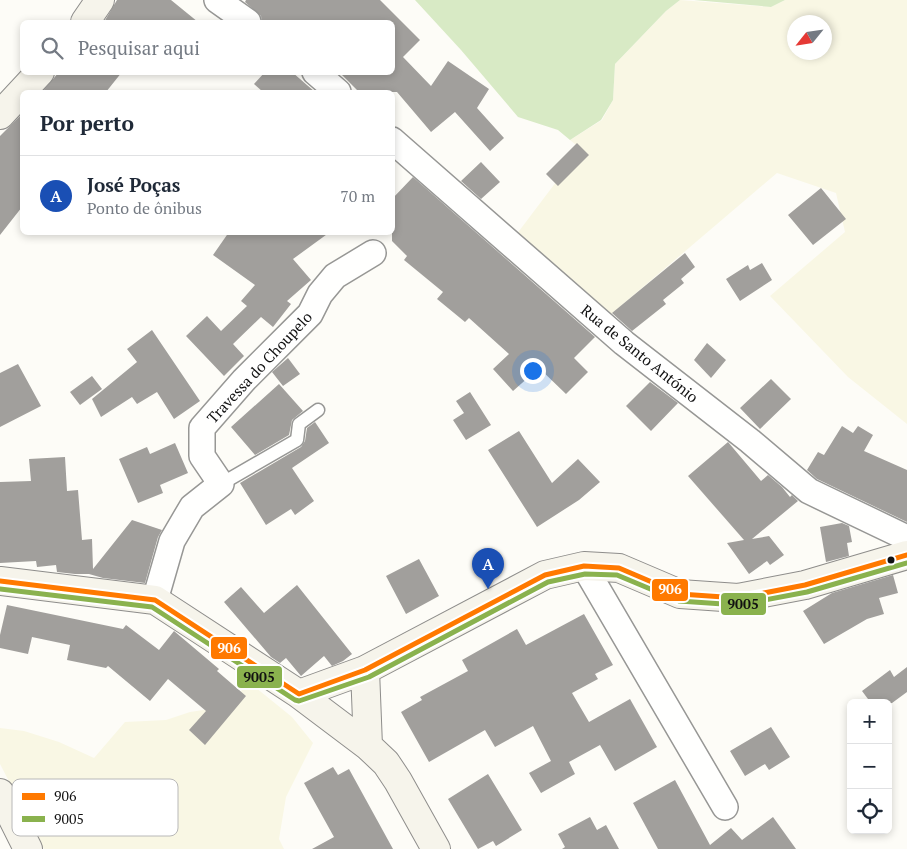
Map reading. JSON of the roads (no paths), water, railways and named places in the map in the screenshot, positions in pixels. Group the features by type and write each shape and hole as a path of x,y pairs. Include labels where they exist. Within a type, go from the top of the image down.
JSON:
{"street":[{"path":"86,20 100,0"},
{"path":"217,0 245,20"},
{"path":"23,90 37,75"},
{"path":"318,75 336,90"},
{"path":"0,115 20,94"},
{"name":"Rua de Santo António","path":"395,143 624,343 750,441 809,491 907,538"},
{"name":"Travessa do Choupelo","path":"221,484 202,456 202,428 244,380 310,314 320,294 335,276 373,253"},
{"path":"155,600 172,541 192,507 221,484"},
{"path":"299,694 365,670 545,575 584,566 620,568 680,594 738,598 805,585 907,555"},
{"path":"584,566 725,807"},
{"path":"0,580 155,600 299,694 368,746 386,763 398,781 436,849"},
{"path":"365,670 368,746"},
{"path":"0,793 12,817"},
{"path":"22,836 28,849"}],"lane":[{"path":"221,484 297,440 299,424 318,410"}],"place":[{"name":"José Poças","path":"488,589"}]}
